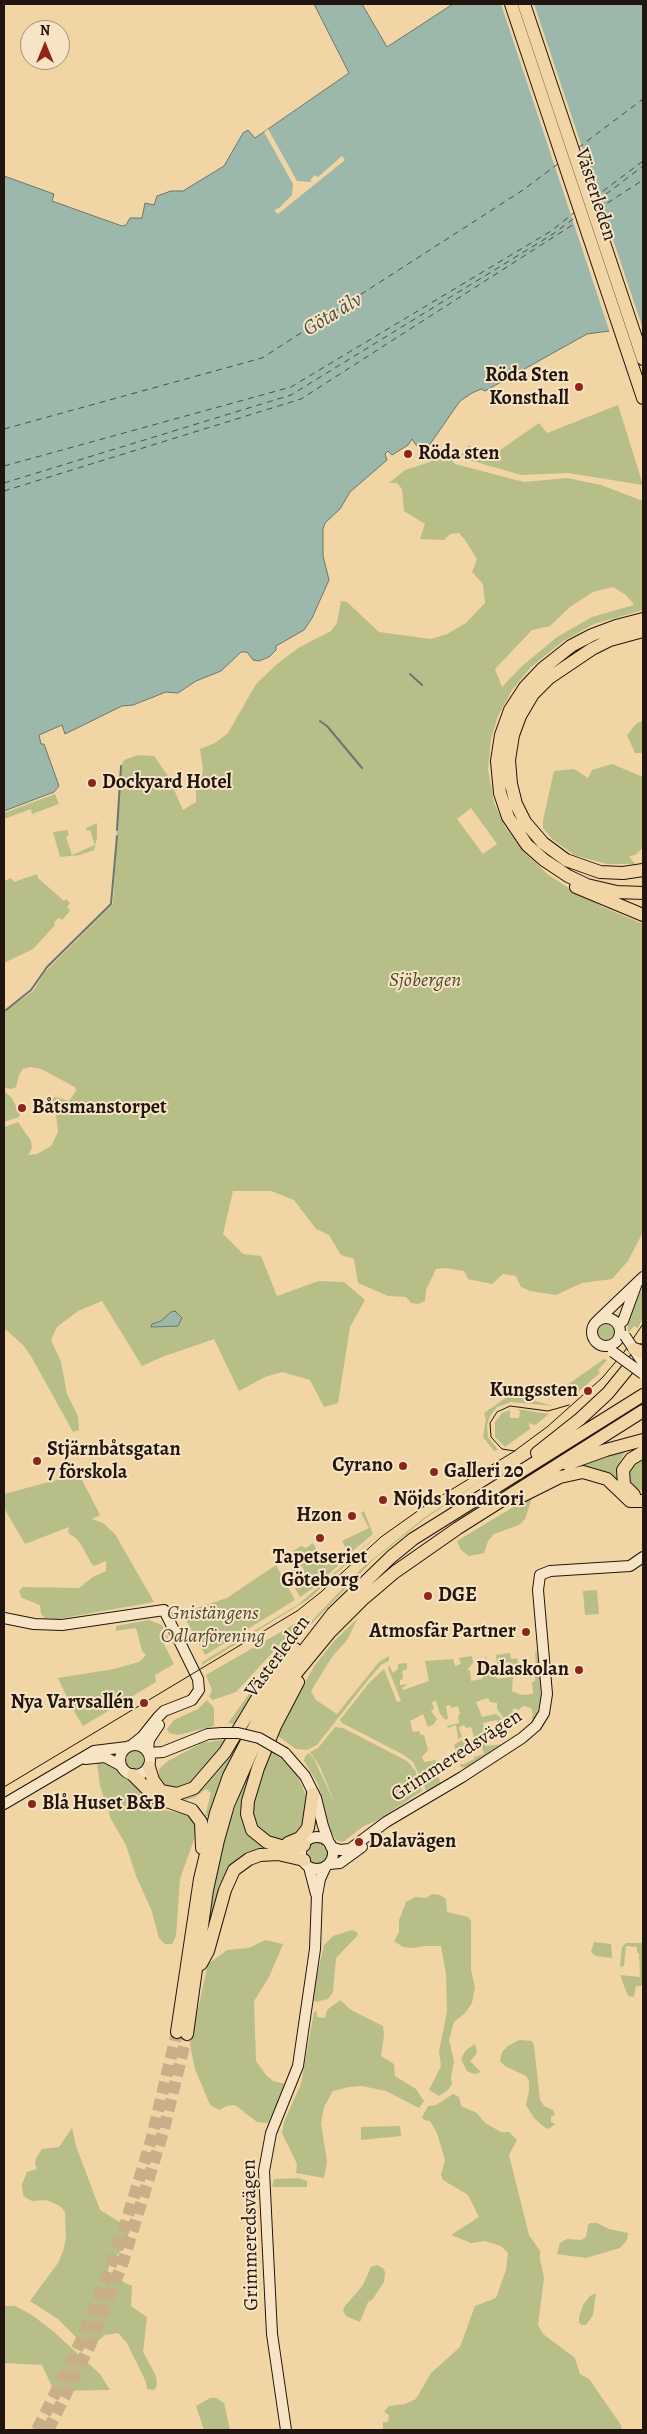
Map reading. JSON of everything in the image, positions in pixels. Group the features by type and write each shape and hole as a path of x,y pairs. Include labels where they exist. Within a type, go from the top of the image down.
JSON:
{"highway":[{"name":"Västerleden","path":"511,4 643,398"},
{"name":"Västerleden","path":"524,4 643,359"},
{"path":"643,619 592,635 560,654 524,687 505,721 497,761 500,793 508,817 518,832 558,876 583,892 643,915"},
{"path":"643,632 610,640 592,649 549,678 534,694 520,716 513,735 509,760 511,784 516,804 525,822 543,843 566,860 593,870 622,873 643,870"},
{"path":"544,860 568,876 588,885 617,892 643,893"},
{"path":"484,1494 496,1480 543,1449 580,1419 608,1393 640,1350"},
{"name":"Västerleden","path":"643,1394 413,1539 350,1595 309,1642 274,1689 229,1776 216,1813 200,1879 182,2033 198,1970 207,1890 228,1805 265,1722 293,1677 362,1600 395,1572 458,1528 643,1411"},
{"name":"Västerleden","path":"590,1443 618,1435 643,1421"},
{"path":"543,1473 606,1450 643,1440"},
{"path":"643,1452 627,1462 622,1474 627,1490 631,1494 643,1497"},
{"path":"458,1528 476,1523 545,1483 578,1472 589,1472 603,1477 626,1498 635,1503 643,1501"},
{"path":"149,1766 153,1780 161,1791 177,1794 194,1788 224,1752 277,1669 328,1613 350,1595"},
{"path":"309,1841 288,1848 273,1844 261,1838 251,1827 247,1814 248,1801 258,1768 275,1726 314,1652"},
{"path":"133,1775 155,1797 162,1801 186,1806 198,1816 202,1830 200,1879"},
{"path":"273,1844 292,1843 303,1836 310,1822 313,1794"},
{"path":"198,1970 208,1951 225,1890 234,1870 249,1859 260,1855 287,1855 306,1864"}],"street":[{"path":"640,1280 631,1286 593,1326 593,1338 643,1374"},
{"path":"610,1349 621,1330 640,1280"},
{"path":"598,1320 609,1318 640,1350 643,1363"},
{"name":"Grimmeredsvägen","path":"317,1896 302,1852 309,1841 320,1838 340,1850 350,1849 386,1822 522,1738 539,1722 546,1706 547,1694 538,1590 540,1576 550,1571 630,1566 643,1558"},
{"path":"4,1618 34,1624 62,1625 164,1610 200,1684 195,1698 158,1717 142,1737 121,1754 120,1765"},
{"path":"149,1766 149,1740 176,1707"},
{"path":"79,1760 104,1757 120,1765 124,1770 133,1775 142,1774 149,1766 179,1746 208,1734 222,1732 238,1733 259,1738 285,1753 305,1776 316,1798 330,1845"},
{"path":"4,1804 94,1751 103,1748 141,1746 148,1752"},
{"path":"148,1752 179,1746"},
{"path":"309,1841 316,1823 313,1794"},
{"name":"Grimmeredsvägen","path":"306,1864 318,1869 340,1863 391,1824 394,1818"},
{"name":"Grimmeredsvägen","path":"286,2430 272,2334 264,2171 271,2132 298,2066 315,1949 317,1896 320,1879 333,1854 330,1845"}],"green space":[{"path":"618,405 643,485 568,473 521,475 459,457 469,445 483,459 493,455 539,423 547,433"},
{"name":"Sjöbergen","path":"436,449 444,450 455,464 524,482 567,478 601,485 643,501 643,610 594,624 562,642 531,667 512,690 498,716 491,739 488,769 494,803 505,827 520,847 547,874 603,907 643,924 643,1232 628,1261 612,1279 582,1283 556,1295 530,1291 521,1287 516,1276 503,1274 492,1284 468,1279 464,1271 445,1268 436,1269 426,1290 425,1301 418,1304 411,1303 406,1297 388,1296 358,1283 354,1259 341,1255 329,1235 316,1229 294,1200 271,1191 233,1191 223,1234 243,1254 261,1256 277,1296 319,1281 344,1282 365,1300 350,1327 338,1403 324,1407 310,1380 282,1372 265,1377 239,1391 214,1339 142,1366 102,1301 78,1311 57,1327 51,1340 61,1362 67,1394 78,1416 79,1430 73,1432 31,1356 23,1345 4,1328 4,1127 18,1122 31,1141 32,1148 28,1155 37,1154 51,1146 58,1132 56,1114 48,1108 45,1101 56,1097 69,1101 76,1091 75,1087 41,1069 30,1067 23,1069 19,1075 16,1087 12,1089 4,1088 4,1012 33,991 45,972 113,904 121,766 124,760 138,755 154,756 168,776 183,810 196,802 196,789 203,770 200,749 215,743 228,733 256,684 276,665 298,648 331,631 337,623 341,601 347,602 379,632 431,639 447,634 466,623 485,603 483,584 472,572 477,559 465,540 459,533 450,534 444,540 420,539 425,524 404,511 402,489 397,483 389,483 405,470 430,462","holes":["613,587 626,595 634,605 592,617 557,637 521,667 502,687 495,669 532,630 550,626 570,607 593,592","471,808 497,844 483,854 457,819"]},
{"path":"643,721 643,753 635,753 627,735 637,723"},
{"path":"612,764 643,777 643,848 635,855 629,856 635,864 607,864 574,855 552,839 543,828 543,820 554,771 574,769 588,778 592,770"},
{"path":"55,794 59,804 32,814 31,809 4,819 4,813"},
{"path":"97,823 97,838 94,850 80,855 60,857 53,832 67,830 69,835 66,837 72,855 95,845 90,830 87,831 86,828"},
{"path":"37,874 38,878 64,901 66,899 70,903 67,907 70,911 62,920 59,918 54,922 55,925 33,949 4,963 4,881 11,878 14,882"},
{"path":"4,1091 12,1098 20,1114 19,1117 4,1122"},
{"path":"643,1288 643,1317 638,1328 634,1326 628,1333 628,1318 631,1309"},
{"path":"602,1323 610,1323 615,1328 613,1339 602,1341 597,1336 597,1328"},
{"path":"604,1359 607,1360 598,1370 600,1373 578,1392 564,1390 563,1388"},
{"path":"517,1393 522,1397 553,1406 511,1402 497,1407 490,1416 487,1425 488,1437 498,1450 494,1451 483,1437 486,1419 484,1413 507,1397"},
{"path":"517,1409 549,1414 535,1425 529,1423 530,1429 505,1447 495,1437 495,1422 502,1413 510,1410 510,1418 519,1418 520,1411"},
{"path":"626,1450 616,1469 617,1483 578,1468 577,1465"},
{"path":"643,1459 643,1490 636,1491 630,1488 628,1468"},
{"path":"79,1474 100,1515 92,1519 103,1523 115,1534 154,1602 58,1619 45,1618 41,1614 40,1605 22,1598 19,1591 23,1587 79,1588 93,1577 106,1571 106,1561 94,1566 76,1538 68,1533 69,1527 25,1544 4,1508 4,1494"},
{"path":"490,1475 426,1518 372,1561 295,1641 277,1663 236,1724 228,1723 270,1665 362,1568 425,1517"},
{"path":"533,1495 525,1519 519,1525 494,1534 488,1541 484,1553 469,1556 461,1550 457,1541"},
{"path":"364,1511 373,1534 349,1554 342,1541 369,1528 361,1513"},
{"path":"381,1532 309,1599 202,1665 202,1662 299,1604"},
{"path":"313,1543 318,1552 315,1554 319,1564 324,1563 326,1566 333,1562 331,1558 335,1554 339,1557 344,1554 346,1558 315,1587 300,1597 295,1588 307,1581 303,1568 301,1566 294,1572 291,1569 303,1562 297,1552 284,1560 283,1557 301,1546 306,1548"},
{"name":"Gnistängens Odlarförening","path":"276,1565 295,1600 205,1655 182,1613 227,1598"},
{"path":"597,1590 599,1614 585,1615 583,1591"},
{"path":"310,1615 297,1626 236,1692 213,1700 209,1697 212,1690 206,1675"},
{"path":"358,1618 347,1640 332,1657 311,1691 316,1700 337,1714 379,1662 389,1656 389,1661 381,1665 368,1680 317,1745 307,1750 296,1749 275,1734 315,1665 334,1641"},
{"name":"Gnistängens Odlarförening","path":"149,1620 162,1625 168,1638 164,1644 174,1664 155,1675 156,1682 83,1726 58,1678 114,1669 139,1662 146,1655 142,1651 137,1631 135,1628 116,1631 116,1626"},
{"path":"535,1651 540,1668 513,1677 512,1691 521,1695 533,1694 532,1682 535,1681 535,1675 540,1674 541,1701 535,1719 531,1718 533,1715 531,1708 524,1706 518,1710 515,1708 512,1710 515,1714 508,1723 511,1727 506,1732 505,1720 497,1709 497,1703 490,1702 488,1698 476,1702 482,1717 496,1714 501,1718 502,1727 498,1728 497,1720 483,1723 487,1746 503,1744 468,1768 461,1767 460,1764 464,1764 474,1759 474,1757 484,1754 481,1743 477,1744 476,1742 466,1747 459,1761 454,1745 463,1739 464,1742 473,1740 474,1737 471,1727 466,1728 464,1725 459,1727 462,1737 458,1739 456,1725 448,1728 447,1726 459,1723 458,1716 460,1714 458,1706 451,1708 450,1705 446,1706 448,1718 446,1720 440,1714 436,1701 432,1702 434,1709 431,1711 437,1719 434,1724 428,1727 423,1714 410,1721 413,1732 419,1731 421,1735 424,1735 428,1750 422,1757 424,1762 436,1760 437,1766 429,1769 432,1779 439,1777 440,1782 444,1784 427,1792 413,1762 404,1755 342,1723 340,1720 369,1683 384,1669 397,1702 401,1701 388,1668 389,1665 393,1673 398,1669 398,1664 407,1663 407,1669 402,1671 403,1679 400,1680 400,1685 408,1684 402,1688 403,1690 429,1681 425,1661 453,1659 455,1666 461,1664 459,1658 472,1656 473,1663 467,1670 470,1670 471,1681 482,1679 486,1655 488,1668 494,1668 495,1677 499,1679 511,1677 512,1674 510,1662 497,1664 496,1655 510,1653 511,1659 517,1658 519,1668 522,1668 523,1662 524,1668 536,1667"},
{"path":"207,1700 214,1708 214,1726 178,1735 169,1733 167,1729 174,1720 198,1709"},
{"path":"335,1727 343,1728 407,1761 415,1770 422,1791 376,1821 364,1826 343,1842 336,1840 331,1832 318,1784 304,1761 305,1756 309,1753 314,1759 336,1806 320,1767 310,1752 318,1748"},
{"path":"228,1739 192,1783 177,1789 165,1787 159,1781 159,1769 168,1761 202,1743"},
{"path":"259,1745 242,1805 241,1818 244,1828 264,1847 236,1863 210,1927 208,1927 217,1870 227,1832 240,1791"},
{"path":"233,1749 235,1751 209,1816 205,1816 211,1793 206,1789 194,1798 179,1801 205,1786"},
{"path":"270,1750 297,1775 308,1800 306,1826 289,1840 272,1839 256,1827 252,1808"},
{"path":"131,1751 139,1751 144,1756 142,1767 131,1769 126,1764 126,1756"},
{"path":"97,1763 109,1764 116,1769 119,1774 136,1786 152,1804 163,1810 185,1814 195,1824 196,1834 180,1879 176,1936 172,1944 165,1944 159,1938 151,1909 136,1876 126,1845 111,1819 100,1786"},
{"path":"318,1843 325,1846 328,1853 325,1860 318,1863 311,1860 308,1853 311,1846"},
{"path":"432,1894 440,1895 446,1899 447,1912 468,1917 471,1921 471,1970 475,1987 472,2003 465,2013 454,2022 449,2040 454,2061 451,2077 452,2084 448,2090 439,2096 429,2090 441,2066 439,2051 447,2012 446,1974 441,1946 403,1947 394,1941 399,1932 399,1920 406,1902 415,1897 426,1898"},
{"path":"352,1930 357,1932 358,1935 336,1958 333,1992 328,1999 316,2002 314,2000 316,1980 324,1945 333,1936"},
{"path":"265,1940 283,1944 269,1977 254,2001 256,2061 273,2081 286,2084 268,2123 257,2122 235,2105 219,2110 210,2105 195,2069 190,2045 208,1964 227,1950 249,1948"},
{"path":"594,1942 611,1944 612,1958 596,1956 591,1952"},
{"path":"626,1943 643,1943 643,1986 636,1986 634,1997 628,1996 620,1975 640,1977 639,1953 637,1953 637,1947 626,1946 624,1966 620,1967 622,1947"},
{"path":"340,2000 351,2010 383,2026 384,2035 381,2056 394,2064 395,2076 416,2089 424,2101 419,2108 386,2091 362,2086 333,2091 324,2107 321,2123 327,2162 324,2178 296,2173 297,2164 282,2133 284,2122 301,2084 314,2012 317,2011 317,2017 325,2018 327,2010"},
{"path":"519,2040 532,2041 534,2046 540,2100 544,2106 553,2110 555,2116 551,2116 551,2122 555,2124 549,2129 534,2118 526,2105 529,2081 526,2076 505,2066 500,2061 502,2052"},
{"path":"475,2044 477,2053 470,2061 481,2072 474,2074 467,2071 461,2059 466,2050"},
{"path":"453,2094 459,2097 461,2106 477,2113 485,2123 501,2132 509,2132 517,2140 509,2155 529,2235 540,2251 544,2278 538,2325 543,2334 575,2358 580,2374 589,2379 621,2425 622,2430 383,2430 383,2422 388,2422 389,2415 384,2412 389,2406 405,2404 416,2399 431,2373 460,2347 475,2306 496,2298 506,2270 508,2253 501,2246 485,2241 471,2243 451,2235 479,2217 468,2195 443,2180 441,2175 445,2160 437,2133 430,2121 424,2120 422,2117 428,2106 436,2105"},
{"path":"400,2126 401,2136 361,2140 361,2127"},
{"path":"72,2128 76,2146 100,2210 128,2229 128,2243 110,2263 107,2274 132,2286 131,2306 147,2317 143,2352 156,2376 157,2385 154,2390 147,2389 146,2382 127,2343 118,2333 105,2335 88,2349 58,2319 30,2301 58,2263 63,2251 66,2238 65,2212 60,2206 46,2200 32,2201 26,2198 23,2195 22,2184 27,2172 37,2169 35,2164 36,2158 42,2149 59,2147"},
{"path":"299,2178 307,2181 307,2187 272,2187 274,2179"},
{"path":"590,2223 597,2223 609,2229 628,2233 627,2240 620,2248 586,2258 557,2254 560,2243 567,2239 581,2240 586,2237"},
{"path":"377,2265 383,2268 385,2272 384,2282 372,2300 368,2302 360,2322 346,2316 343,2310 345,2306 363,2285 371,2267"},
{"path":"596,2293 593,2315 586,2325 582,2325 579,2323 579,2317 583,2305 590,2296"},
{"path":"4,2306 15,2306 32,2315 54,2332 100,2374 110,2390 54,2391 42,2365 4,2363"},
{"path":"210,2398 216,2398 224,2403 230,2430 204,2430 196,2406"}],"water":[{"name":"Göta älv","path":"314,4 362,4 387,47 453,4 643,4 643,323 632,328 587,334 485,391 481,389 460,401 428,447 416,445 412,439 408,445 392,455 388,451 385,454 387,460 350,492 340,509 325,523 323,529 323,556 329,580 312,618 304,630 276,646 276,650 269,657 259,661 253,660 247,652 241,652 221,671 196,681 178,693 166,692 133,705 122,706 65,734 62,725 39,735 59,786 54,792 4,811 4,176 54,194 52,201 122,226 126,225 130,218 142,218 145,203 154,205 157,196 171,191 183,191 224,166 243,133 248,130 255,138 349,73"},
{"path":"175,1311 182,1318 178,1326 151,1327 152,1324 161,1321 171,1312"}],"pier":[{"path":"501,4 534,4 642,326 633,331 610,333"},
{"path":"268,129 297,181 312,182 310,180 315,175 318,177 342,156 345,160 278,214 274,210 279,208 292,195 293,184 264,132"}],"waterway":[{"path":"410,674 422,685"},
{"path":"320,721 327,726 362,768"},
{"path":"117,830 121,766"},
{"path":"6,1010 31,990 47,967 111,904 117,836"}],"ferry route":[{"path":"578,148 643,99"},
{"path":"594,198 643,161"},
{"path":"4,429 262,358 523,190 559,163"},
{"path":"597,201 643,166"},
{"path":"598,209 643,180"},
{"path":"4,466 291,387 551,231 575,212"},
{"path":"4,483 291,395 553,234 576,217"},
{"path":"4,491 301,399 577,222"}],"tunnel":[{"path":"37,2430 81,2341 120,2242 151,2141 177,2032"},
{"path":"48,2430 90,2345 123,2262 164,2129 187,2034"}],"tram line":[{"path":"4,1787 297,1611 321,1592 381,1537 426,1505 513,1452 547,1427 602,1378 624,1352 643,1324"},
{"path":"515,1451 502,1449 491,1437 490,1423 497,1412 510,1406 548,1411 569,1405"}],"place":[{"name":"Röda Sten Konsthall","path":"579,387"},
{"name":"Röda sten","path":"408,454"},
{"name":"Dockyard Hotel","path":"92,783"},
{"name":"Båtsmanstorpet","path":"22,1108"},
{"name":"Kungssten","path":"588,1391"},
{"name":"Stjärnbåtsgatan 7 förskola","path":"37,1461"},
{"name":"Cyrano","path":"403,1466"},
{"name":"Galleri 20","path":"434,1472"},
{"name":"Nöjds konditori","path":"383,1500"},
{"name":"Hzon","path":"352,1516"},
{"name":"Tapetseriet Göteborg","path":"320,1538"},
{"name":"DGE","path":"428,1596"},
{"name":"Atmosfär Partner","path":"526,1632"},
{"name":"Dalaskolan","path":"579,1670"},
{"name":"Nya Varvsallén","path":"144,1703"},
{"name":"Blå Huset B&B","path":"32,1804"},
{"name":"Dalavägen","path":"359,1842"}]}
